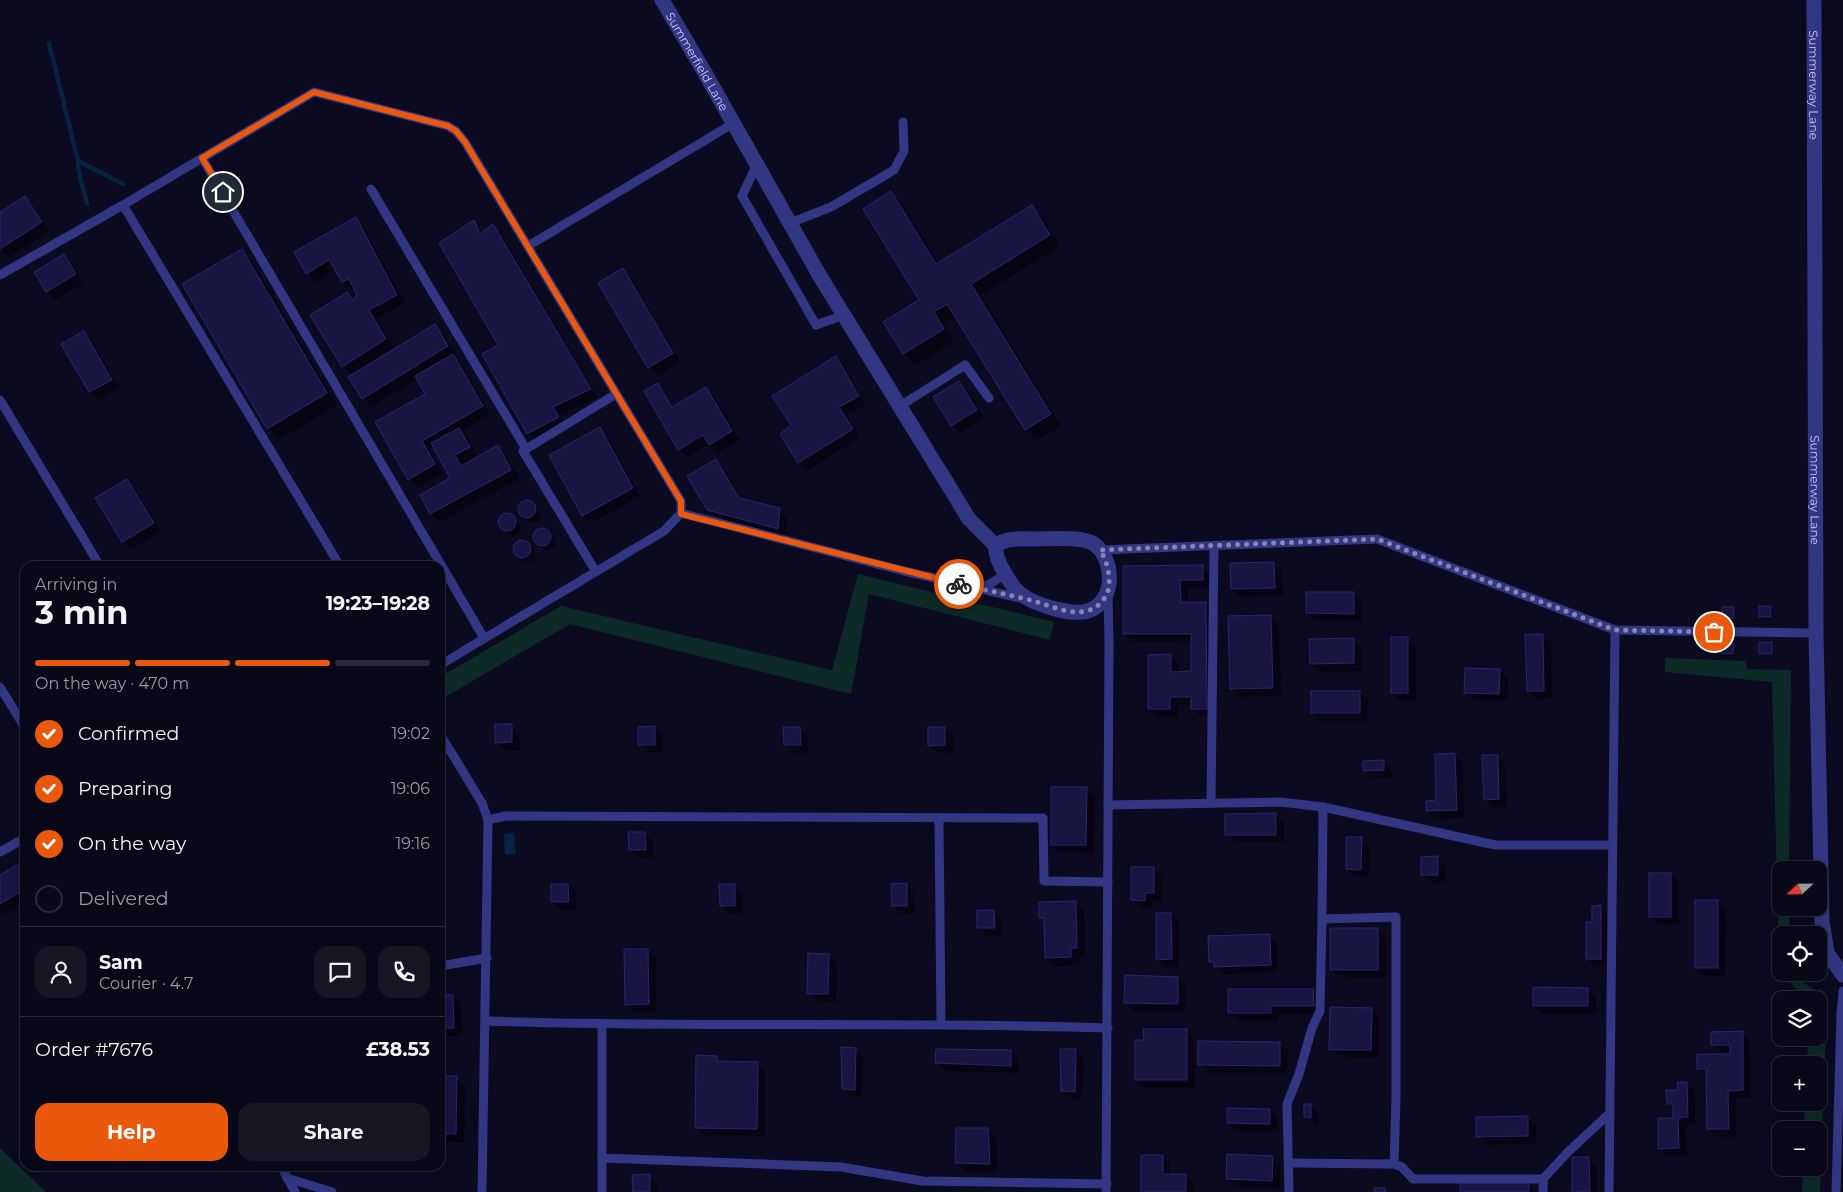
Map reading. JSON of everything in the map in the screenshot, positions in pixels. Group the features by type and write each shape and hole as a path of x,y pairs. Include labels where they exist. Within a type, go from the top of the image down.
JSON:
{"street":[{"name":"Summerfield Lane","path":"662,0 844,315 969,519 996,546"},
{"name":"Summerway Lane","path":"1814,0 1816,633 1822,921 1827,953 1843,974"},
{"path":"1007,540 1086,540 1094,543 1105,558 1110,579 1108,594 1100,604 1088,611 1069,612 1031,601 1020,593 1006,574 995,553 996,546 999,542 1007,540"}],"lane":[{"path":"0,275 314,92 448,126 456,131 465,142 681,501 681,514 664,531 445,662"},
{"path":"790,223 831,207 894,170 904,151 903,122"},
{"path":"528,246 734,123"},
{"path":"202,158 439,561"},
{"path":"757,164 742,196 805,306 816,325 844,315"},
{"path":"371,189 526,449"},
{"path":"123,205 337,561"},
{"path":"900,406 965,365 989,398"},
{"path":"596,572 523,451 616,394"},
{"path":"0,400 97,561"},
{"path":"681,514 904,571 1031,601"},
{"path":"1100,550 1377,539 1615,630 1816,633"},
{"path":"1212,803 1214,546"},
{"path":"445,572 484,638"},
{"path":"977,588 1006,574"},
{"path":"602,1158 841,1167 922,1181 1106,1188 1108,594"},
{"path":"1069,612 1094,615 1101,618 1106,622 1109,642"},
{"path":"1609,1192 1615,630"},
{"path":"0,687 20,720"},
{"path":"445,742 482,803 488,820 482,1192"},
{"path":"1108,805 1281,802 1323,807 1495,846 1612,845"},
{"path":"1289,1192 1287,1104 1312,1028 1320,1011 1323,807"},
{"path":"488,820 505,816 1043,818 1044,881 1108,882"},
{"path":"939,818 941,1024"},
{"path":"0,852 20,841"},
{"path":"1322,919 1396,917 1394,1164"},
{"path":"445,965 487,958"},
{"path":"1836,1192 1843,991"},
{"path":"486,1021 602,1025 941,1024 1108,1028"},
{"path":"602,1025 602,1192"},
{"path":"1543,1192 1543,1179 1568,1152 1610,1113"},
{"path":"1288,1163 1394,1164 1402,1166 1413,1179 1543,1179"},
{"path":"284,1171 295,1192"},
{"path":"287,1178 332,1192"}],"green space":[{"path":"858,574 1054,622 1050,640 869,594 851,694 570,624 447,696 445,692 445,674 561,606 832,670"},
{"path":"1665,658 1745,661 1747,669 1791,670 1789,861 1776,861 1772,682 1665,672"},
{"path":"1778,916 1789,916 1789,926 1778,926"},
{"path":"1789,981 1803,981 1817,991 1798,991"},
{"path":"1808,1046 1825,1046 1825,1056 1807,1056"},
{"path":"1805,1111 1823,1111 1823,1121 1804,1121"},
{"path":"0,1148 20,1167 20,1171 24,1171 46,1192 0,1192"},
{"path":"1803,1176 1821,1176 1820,1192 1802,1192"}],"water":[{"path":"514,833 516,854 505,855 504,834"}],"building":[{"path":"891,191 936,264 1032,205 1050,235 971,284 1051,414 1025,430 947,304 934,312 944,329 903,354 883,322 919,300 863,209"},
{"path":"25,196 42,222 0,249 0,212"},
{"path":"356,217 397,295 369,310 386,339 342,367 310,315 348,292 352,300 357,296 349,279 342,282 329,260 306,274 294,252"},
{"path":"474,220 480,234 493,224 591,389 553,407 559,417 527,434 482,354 498,345 439,243"},
{"path":"242,249 327,393 267,429 182,284"},
{"path":"64,254 76,274 46,292 34,272"},
{"path":"623,268 673,353 648,368 598,283"},
{"path":"435,324 448,346 362,399 348,377"},
{"path":"84,331 112,380 89,392 61,344"},
{"path":"453,354 483,406 422,441 435,464 408,480 375,422 425,394 415,376"},
{"path":"836,356 859,396 839,407 853,429 798,463 780,434 791,425 772,396"},
{"path":"959,381 977,410 951,426 933,397"},
{"path":"658,383 672,407 706,387 732,431 709,445 703,435 678,450 644,391"},
{"path":"600,427 633,488 582,516 549,455"},
{"path":"459,428 470,447 455,455 461,466 498,445 511,470 430,514 420,495 450,478 431,443"},
{"path":"716,459 739,498 780,508 778,529 707,510 687,476"},
{"path":"127,479 154,523 122,542 95,498"},
{"path":"523,500 531,500 536,505 534,516 523,518 518,513 518,505"},
{"path":"503,513 511,513 516,518 514,529 503,531 498,526 498,518"},
{"path":"538,528 546,528 551,533 549,544 538,546 533,541 533,533"},
{"path":"518,540 526,540 531,545 529,556 518,558 513,553 513,545"},
{"path":"1274,562 1275,588 1231,589 1230,563"},
{"path":"1203,565 1203,580 1180,580 1181,602 1206,602 1207,709 1191,709 1191,697 1170,697 1170,709 1148,709 1148,655 1171,654 1171,672 1191,671 1191,634 1123,634 1123,566"},
{"path":"1306,592 1354,592 1354,614 1306,613"},
{"path":"1759,606 1771,606 1771,617 1759,617"},
{"path":"1722,607 1734,607 1734,618 1722,618"},
{"path":"1271,615 1273,688 1230,689 1228,616"},
{"path":"1525,634 1543,634 1544,691 1527,691"},
{"path":"1391,637 1408,637 1408,693 1391,693"},
{"path":"1354,638 1354,663 1310,664 1309,639"},
{"path":"1759,642 1772,642 1772,654 1759,654"},
{"path":"1721,643 1734,643 1733,654 1721,654"},
{"path":"1465,668 1500,669 1499,694 1464,693"},
{"path":"1311,691 1360,691 1360,713 1311,713"},
{"path":"495,724 512,724 512,742 495,743"},
{"path":"655,726 655,745 638,745 638,727"},
{"path":"783,727 800,727 801,745 784,745"},
{"path":"928,727 945,727 945,745 928,746"},
{"path":"1455,753 1457,810 1426,811 1426,801 1436,800 1435,754"},
{"path":"1482,755 1498,755 1499,799 1484,800"},
{"path":"1384,760 1384,770 1363,771 1363,761"},
{"path":"1051,787 1087,787 1086,845 1051,845"},
{"path":"1276,813 1276,835 1225,835 1225,814"},
{"path":"628,832 645,832 646,850 629,850"},
{"path":"1346,837 1362,837 1361,870 1346,869"},
{"path":"1438,856 1438,875 1421,875 1421,857"},
{"path":"20,863 20,892 0,904 0,875"},
{"path":"1131,867 1154,867 1154,893 1145,893 1145,901 1131,900"},
{"path":"1649,873 1671,873 1671,917 1649,917"},
{"path":"907,883 907,906 892,906 891,884"},
{"path":"551,884 568,884 569,902 551,902"},
{"path":"719,884 735,884 735,906 720,906"},
{"path":"1695,900 1718,900 1718,968 1695,968"},
{"path":"1076,901 1077,948 1071,948 1071,957 1045,958 1044,918 1039,918 1039,902"},
{"path":"1601,905 1601,959 1586,959 1586,922 1592,922 1592,906"},
{"path":"977,910 994,910 995,928 977,928"},
{"path":"1156,913 1171,913 1172,959 1156,960"},
{"path":"1330,928 1378,928 1378,970 1330,970"},
{"path":"1270,934 1271,965 1214,967 1214,962 1209,962 1208,936"},
{"path":"624,949 648,949 649,1004 625,1005"},
{"path":"808,953 829,954 828,994 807,994"},
{"path":"1125,975 1178,977 1178,1004 1124,1003"},
{"path":"1533,987 1588,988 1588,1006 1533,1006"},
{"path":"1228,989 1313,989 1314,1006 1271,1006 1271,1013 1228,1013"},
{"path":"445,995 453,995 454,1028 445,1028"},
{"path":"1330,1007 1372,1008 1371,1050 1329,1050"},
{"path":"1143,1029 1187,1029 1187,1080 1135,1080 1135,1040 1144,1040"},
{"path":"1743,1031 1743,1090 1728,1091 1729,1129 1707,1129 1706,1069 1697,1069 1697,1054 1730,1054 1730,1045 1711,1045 1711,1032"},
{"path":"1198,1041 1280,1042 1280,1066 1198,1065"},
{"path":"841,1047 856,1048 855,1090 842,1089"},
{"path":"936,1049 1011,1050 1011,1066 935,1063"},
{"path":"1060,1049 1076,1049 1075,1092 1061,1091"},
{"path":"696,1055 717,1056 717,1061 758,1062 757,1129 695,1128"},
{"path":"445,1076 457,1076 456,1134 445,1134"},
{"path":"1677,1082 1687,1082 1688,1117 1678,1118 1679,1148 1658,1149 1658,1118 1673,1118 1673,1104 1667,1104 1666,1090 1678,1090"},
{"path":"1304,1104 1311,1104 1311,1118 1304,1117"},
{"path":"1227,1108 1270,1109 1270,1124 1227,1123"},
{"path":"1528,1116 1528,1136 1476,1137 1476,1117"},
{"path":"956,1128 988,1128 990,1164 955,1163"},
{"path":"1227,1154 1273,1156 1272,1181 1226,1179"},
{"path":"1141,1155 1163,1155 1163,1174 1186,1174 1186,1192 1141,1192"},
{"path":"1572,1157 1589,1157 1590,1192 1572,1192"},
{"path":"650,1174 650,1192 633,1192 632,1175"},
{"path":"1460,1183 1529,1183 1529,1192 1460,1192"},
{"path":"1374,1188 1385,1188 1385,1192 1374,1192"}],"waterway":[{"path":"49,43 78,161 123,184"},
{"path":"78,161 87,204"}],"way so far":[{"path":"959,584 1069,612 1088,611 1100,604 1108,594 1110,579 1105,558 1100,550 1377,539 1615,630 1714,632"}],"route":[{"path":"223,192 202,158 314,92 448,126 456,131 465,142 681,501 681,514 959,584"}]}
